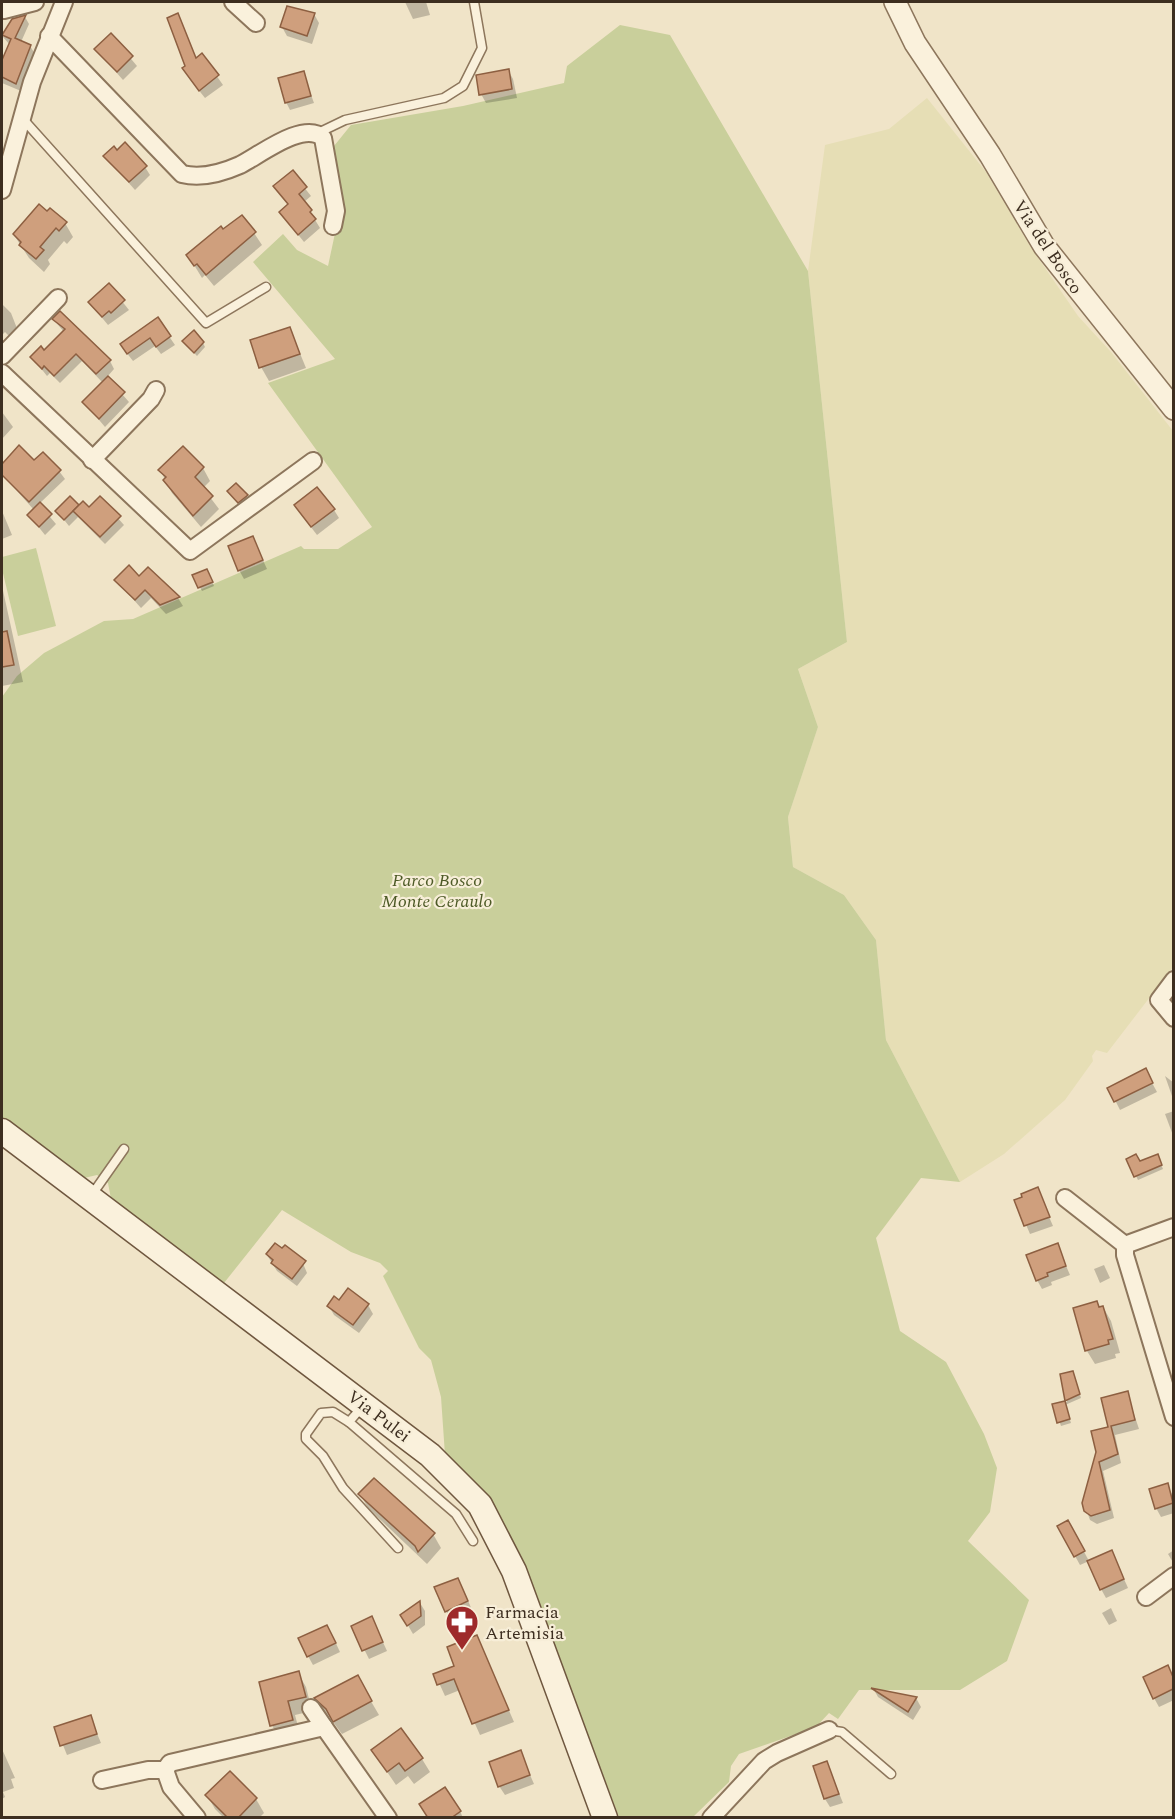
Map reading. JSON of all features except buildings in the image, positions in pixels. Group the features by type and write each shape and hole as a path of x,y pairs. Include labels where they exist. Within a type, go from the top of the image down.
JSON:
{"main road":[{"name":"Via Pulei","path":"2,1131 91,1196 357,1413 430,1455 480,1505 514,1571 605,1818"}],"street":[{"path":"3,9 35,2"},
{"path":"2,190 22,118 49,36 64,2"},
{"path":"233,2 256,23"},
{"name":"Via del Bosco","path":"895,2 915,43 935,76 990,155 1051,256 1173,409"},
{"path":"49,36 182,174 195,177 217,173 241,165 284,141 307,132 318,133 323,138 336,211 333,226"},
{"path":"2,356 58,298"},
{"path":"2,373 190,551 313,461"},
{"path":"92,460 151,399 156,390"},
{"path":"1173,980 1159,1000 1173,1018"},
{"path":"1065,1198 1125,1245"},
{"path":"1125,1245 1173,1227"},
{"path":"1125,1245 1125,1255 1173,1417"},
{"path":"1146,1597 1173,1576"},
{"path":"311,1708 388,1818"},
{"path":"165,1770 170,1763 324,1728"},
{"path":"711,1818 764,1761 829,1730"},
{"path":"102,1780 148,1770 165,1770"},
{"path":"165,1770 171,1787 198,1818"}],"lane":[{"path":"318,133 345,120 444,98 455,93 463,86 482,48 474,2"},
{"path":"22,118 206,323 266,287"},
{"path":"91,1196 124,1149"},
{"path":"398,1548 344,1488 323,1456 306,1439 306,1434 321,1413 357,1413 456,1514 473,1541"},
{"path":"829,1730 842,1732 891,1774"}],"shaded area":[{"path":"927,98 986,172 1030,246 1078,316 1111,352 1173,431 1173,967 1107,1053 1096,1050 1092,1056 1093,1061 1065,1100 1004,1154 960,1182 886,1040 876,940 844,895 793,867 788,817 818,727 798,669 847,642 808,271 825,145 889,129"}],"green space":[{"name":"Parco Bosco Monte Ceraulo","path":"620,25 670,35 808,271 847,642 798,669 818,727 788,817 793,867 844,895 876,940 886,1040 960,1182 921,1178 876,1238 900,1331 946,1362 984,1434 997,1468 990,1512 968,1541 1029,1600 1007,1661 960,1690 859,1690 838,1719 829,1713 816,1727 739,1754 731,1766 729,1782 693,1817 619,1817 518,1550 483,1491 445,1455 441,1397 431,1360 419,1348 383,1276 388,1271 380,1263 351,1252 282,1210 224,1283 111,1199 108,1183 97,1175 84,1178 2,1117 2,697 17,676 44,653 104,621 133,619 301,546 304,549 338,549 372,527 268,383 335,359 253,262 283,234 297,250 328,266 340,210 334,146 351,125 463,106 564,83 567,66"},
{"path":"36,548 56,626 18,636 2,569 2,557"}],"place":[{"name":"Farmacia Artemisia","path":"462,1651"}]}
